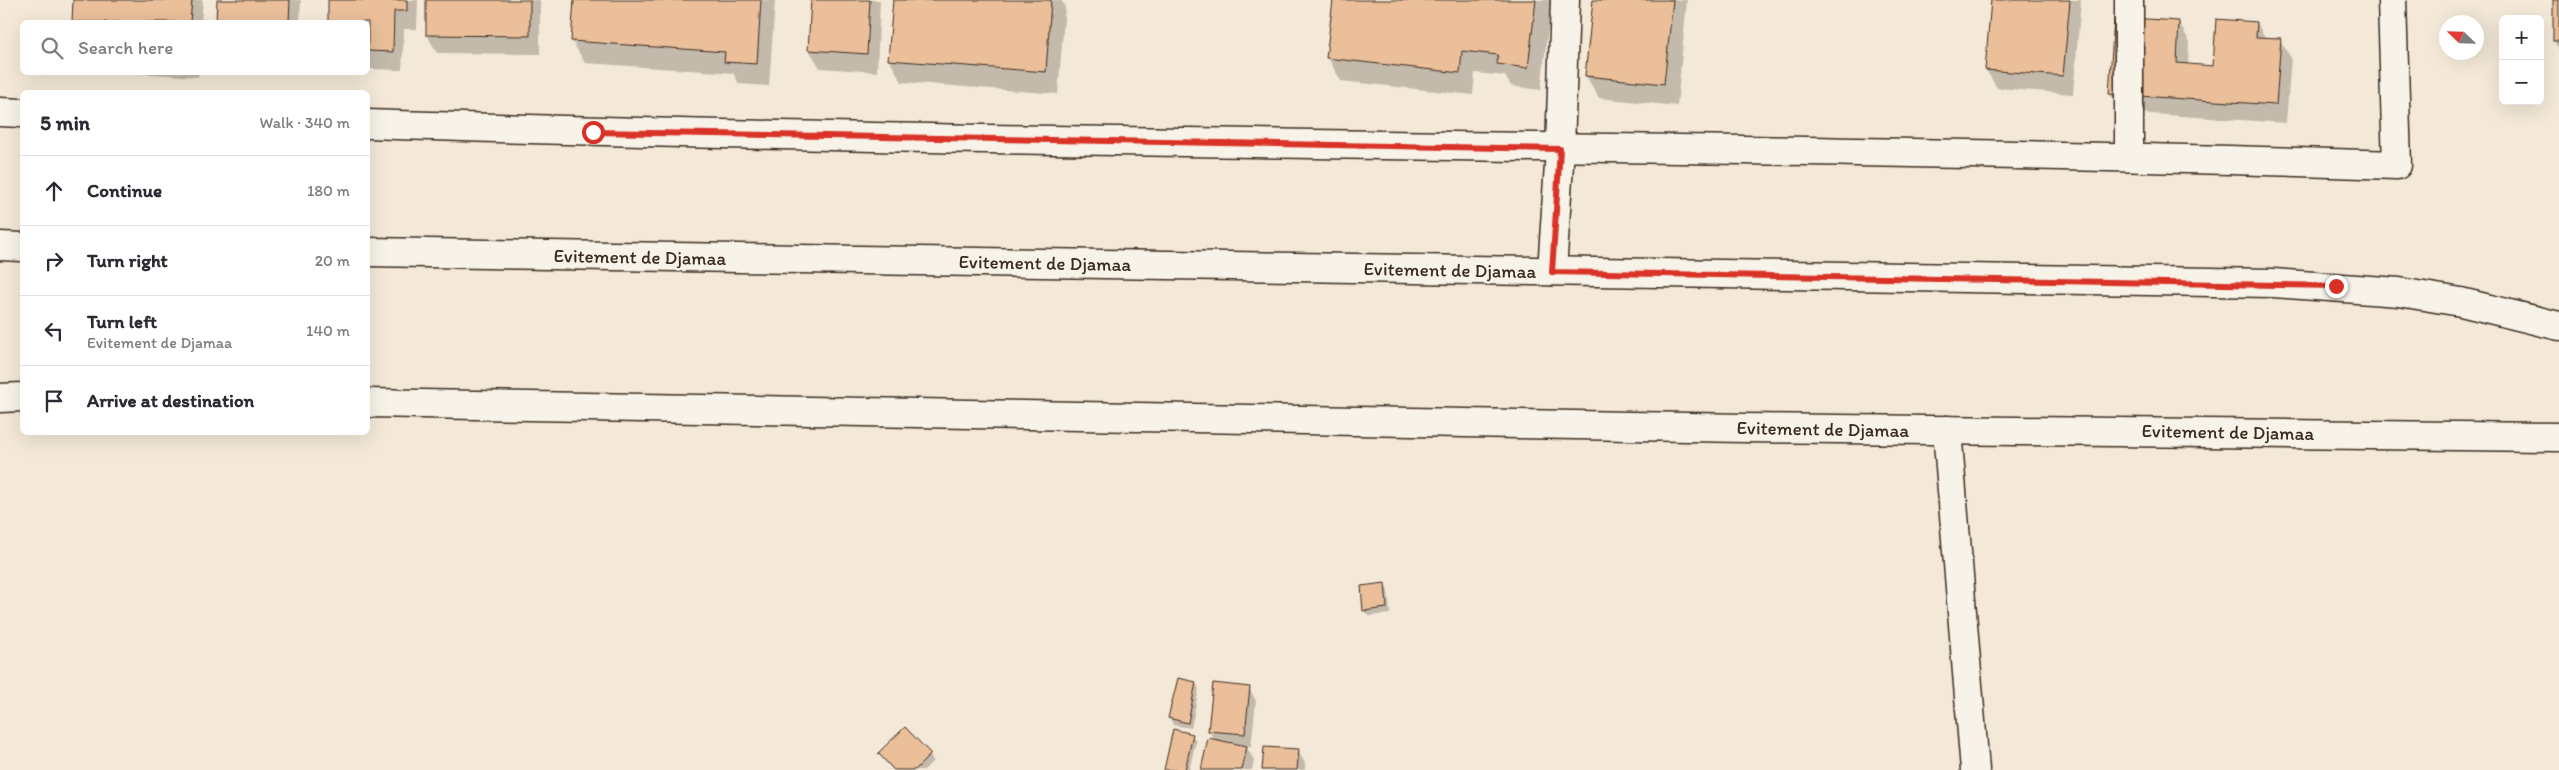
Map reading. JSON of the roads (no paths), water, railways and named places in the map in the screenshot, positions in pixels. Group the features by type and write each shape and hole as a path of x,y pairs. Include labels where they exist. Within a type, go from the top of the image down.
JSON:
{"main road":[{"path":"1552,272 1560,149 1565,0"},
{"path":"2129,0 2129,156"},
{"path":"370,124 603,132 1560,149 2129,156 2397,165 2392,0"},
{"path":"0,112 20,113"},
{"path":"0,246 20,247"},
{"name":"Evitement de Djamaa","path":"370,252 2327,285 2399,292 2461,302 2559,326"},
{"path":"0,398 20,398"},
{"name":"Evitement de Djamaa","path":"370,403 1947,430 2559,437"},
{"path":"1947,430 1974,770"}]}
